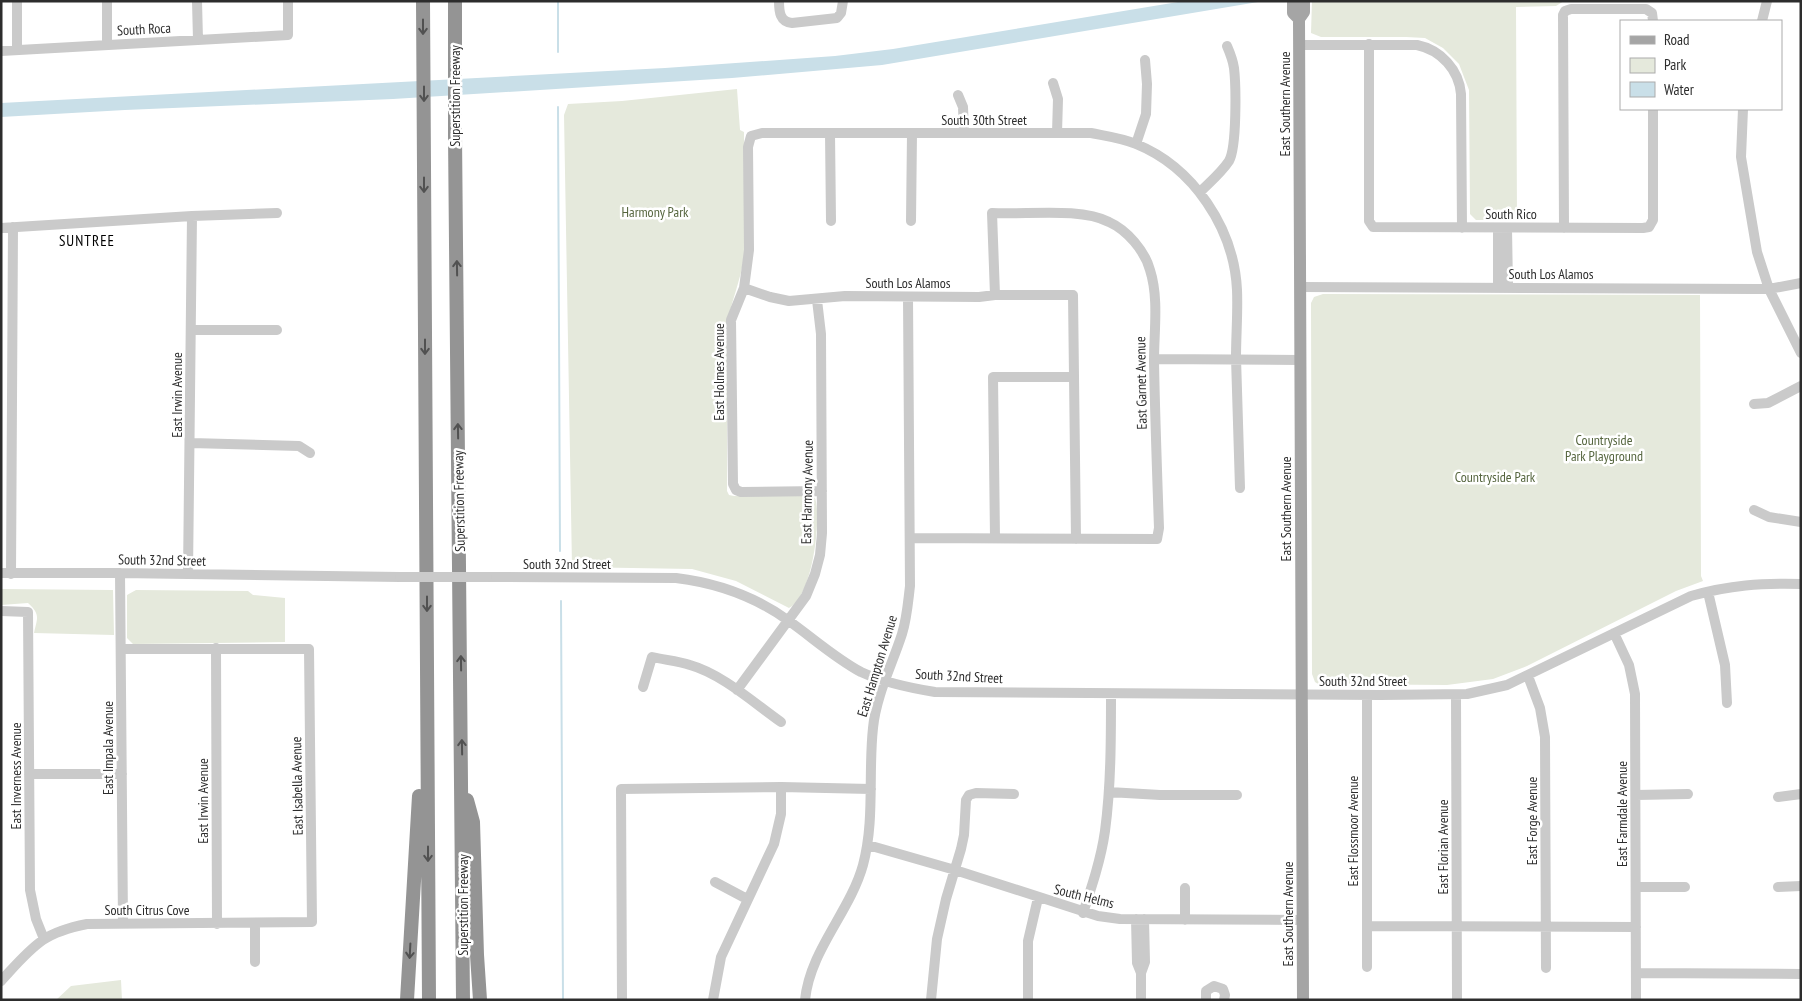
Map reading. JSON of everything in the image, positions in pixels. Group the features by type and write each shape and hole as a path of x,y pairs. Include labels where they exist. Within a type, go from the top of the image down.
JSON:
{"highway":[{"path":"423,1 429,1000"},
{"name":"Superstition Freeway","path":"456,1 455,135 463,1000"},
{"path":"407,1000 427,665"},
{"path":"462,783 473,822 476,955 480,1000"}],"main road":[{"name":"East Southern Avenue","path":"1293,1 1293,13 1299,19"},
{"name":"East Southern Avenue","path":"1303,1000 1299,19 1304,12 1304,1"}],"street":[{"path":"17,1 17,50"},
{"path":"106,1 107,45"},
{"path":"197,1 198,40"},
{"name":"South Roca","path":"1,50 288,35 288,1"},
{"path":"779,6 781,17 788,23 830,20 839,16 843,9 843,1"},
{"path":"1762,20 1767,1"},
{"path":"1564,228 1562,18 1565,11 1571,10 1650,10 1653,20"},
{"path":"1299,44 1417,45 1434,51 1447,63 1454,71 1460,88 1462,228"},
{"name":"South Rico","path":"1369,44 1369,221 1373,227 1650,227 1653,220 1653,110"},
{"path":"1200,192 1234,161 1234,68 1227,46"},
{"path":"1136,144 1146,114 1147,84 1145,60"},
{"path":"1053,83 1058,99 1057,133"},
{"path":"958,94 964,107 964,134"},
{"path":"1744,110 1741,157 1757,252 1769,289 1801,353"},
{"name":"South 30th Street","path":"751,136 762,133 1091,133 1136,144 1164,159 1200,192 1223,229 1233,264 1237,288 1236,359 1240,488"},
{"path":"830,133 831,221"},
{"path":"911,222 912,133"},
{"name":"East Holmes Avenue","path":"751,136 748,147 749,250 744,288 731,320 733,484 736,490 822,491"},
{"name":"East Garnet Avenue","path":"995,295 992,213 1092,216 1110,222 1140,248 1150,269 1154,290 1157,539 1076,539"},
{"path":"1,228 192,216 277,214"},
{"name":"East Irwin Avenue","path":"188,574 191,443 192,216"},
{"path":"6,574 13,227"},
{"path":"1503,228 1503,288"},
{"name":"South Los Alamos","path":"1300,287 1769,289 1801,283"},
{"name":"South Los Alamos","path":"744,288 789,301 845,296 979,297 995,295 1073,295 1074,377"},
{"name":"East Hampton Avenue","path":"805,1000 808,979 858,881 868,845 872,729 876,708 903,633 908,609 910,538 908,297"},
{"name":"East Harmony Avenue","path":"737,690 806,596 820,555 822,491 821,334 817,300"},
{"path":"192,330 277,330"},
{"path":"1154,359 1301,360"},
{"path":"910,538 1076,539 1074,377 993,377 995,538"},
{"path":"1754,404 1768,403 1801,386"},
{"path":"191,443 299,446 310,453"},
{"path":"1754,510 1769,517 1801,522"},
{"name":"South 32nd Street","path":"6,574 120,573 676,578 698,580 741,594 762,604 788,620 846,664 885,682 911,688 954,693 1111,694 1456,695 1507,685 1692,596 1756,583 1801,584"},
{"name":"East Impala Avenue","path":"120,573 123,923"},
{"path":"1708,592 1725,665 1727,703"},
{"name":"East Inverness Avenue","path":"1,612 28,612 30,890 36,919 44,939"},
{"name":"East Farmdale Avenue","path":"1614,633 1626,656 1633,679 1635,694 1636,1000"},
{"path":"121,649 216,648"},
{"name":"East Irwin Avenue","path":"216,648 217,924"},
{"name":"East Isabella Avenue","path":"216,648 309,649 312,922"},
{"path":"643,687 652,657 691,665 737,690 781,722"},
{"name":"East Forge Avenue","path":"1528,676 1540,708 1545,737 1546,968"},
{"path":"1083,913 1096,872 1105,832 1109,792 1111,694"},
{"name":"East Flossmoor Avenue","path":"1367,695 1368,967"},
{"name":"East Florian Avenue","path":"1456,695 1457,1000"},
{"path":"29,774 122,774"},
{"path":"713,1000 721,957 774,844 781,814 781,787"},
{"path":"622,1000 621,788 781,787 871,789"},
{"path":"1109,792 1160,795 1238,795"},
{"path":"931,1000 933,965 938,932 964,835 967,797 976,793 1014,794"},
{"path":"1636,795 1688,794"},
{"path":"1778,797 1801,794"},
{"name":"South Helms","path":"868,845 955,870 1083,913 1106,918 1303,920"},
{"path":"715,882 747,899"},
{"path":"1778,887 1801,886"},
{"path":"1636,887 1685,887"},
{"path":"1185,888 1185,920"},
{"path":"1028,1000 1028,941 1038,898"},
{"path":"1140,919 1137,963 1141,972 1140,1000"},
{"name":"South Citrus Cove","path":"1,981 44,939 66,929 87,924 312,922"},
{"path":"255,923 255,962"},
{"path":"1368,926 1636,927"},
{"path":"1636,973 1801,974"},
{"path":"1206,1000 1206,991 1214,986 1223,989 1224,1000"}],"green space":[{"path":"1312,1 1564,1 1556,6 1516,7 1517,220 1476,220 1470,214 1469,90 1459,64 1443,48 1425,38 1321,37 1311,33"},
{"name":"Harmony Park","path":"737,89 740,130 744,132 744,256 727,327 727,491 729,495 734,496 808,495 815,498 817,508 816,539 809,574 804,590 797,601 789,608 736,581 692,569 572,567 564,115 568,104 622,101"},
{"name":"Countryside Park","path":"1323,294 1700,295 1701,576 1703,581 1676,591 1527,666 1493,679 1447,685 1318,684 1315,682 1312,674 1311,303 1314,297"},
{"path":"1,589 113,590 114,635 34,633 37,620 35,611 28,603 1,605"},
{"path":"136,590 248,591 253,595 285,598 285,642 133,644 127,638 127,595"},
{"path":"121,980 122,1000 56,1000 71,986"}],"water":[{"path":"1184,1 1264,1 882,65 732,78 393,99 1,117 1,103 665,68 835,56 893,49"}],"waterway":[{"path":"558,1 558,52"},
{"path":"558,107 560,551"},
{"path":"561,601 563,1000"}],"district":[{"name":"SUNTREE","path":"87,240"}],"park label":[{"name":"Countryside Park Playground","path":"1604,448"}]}
